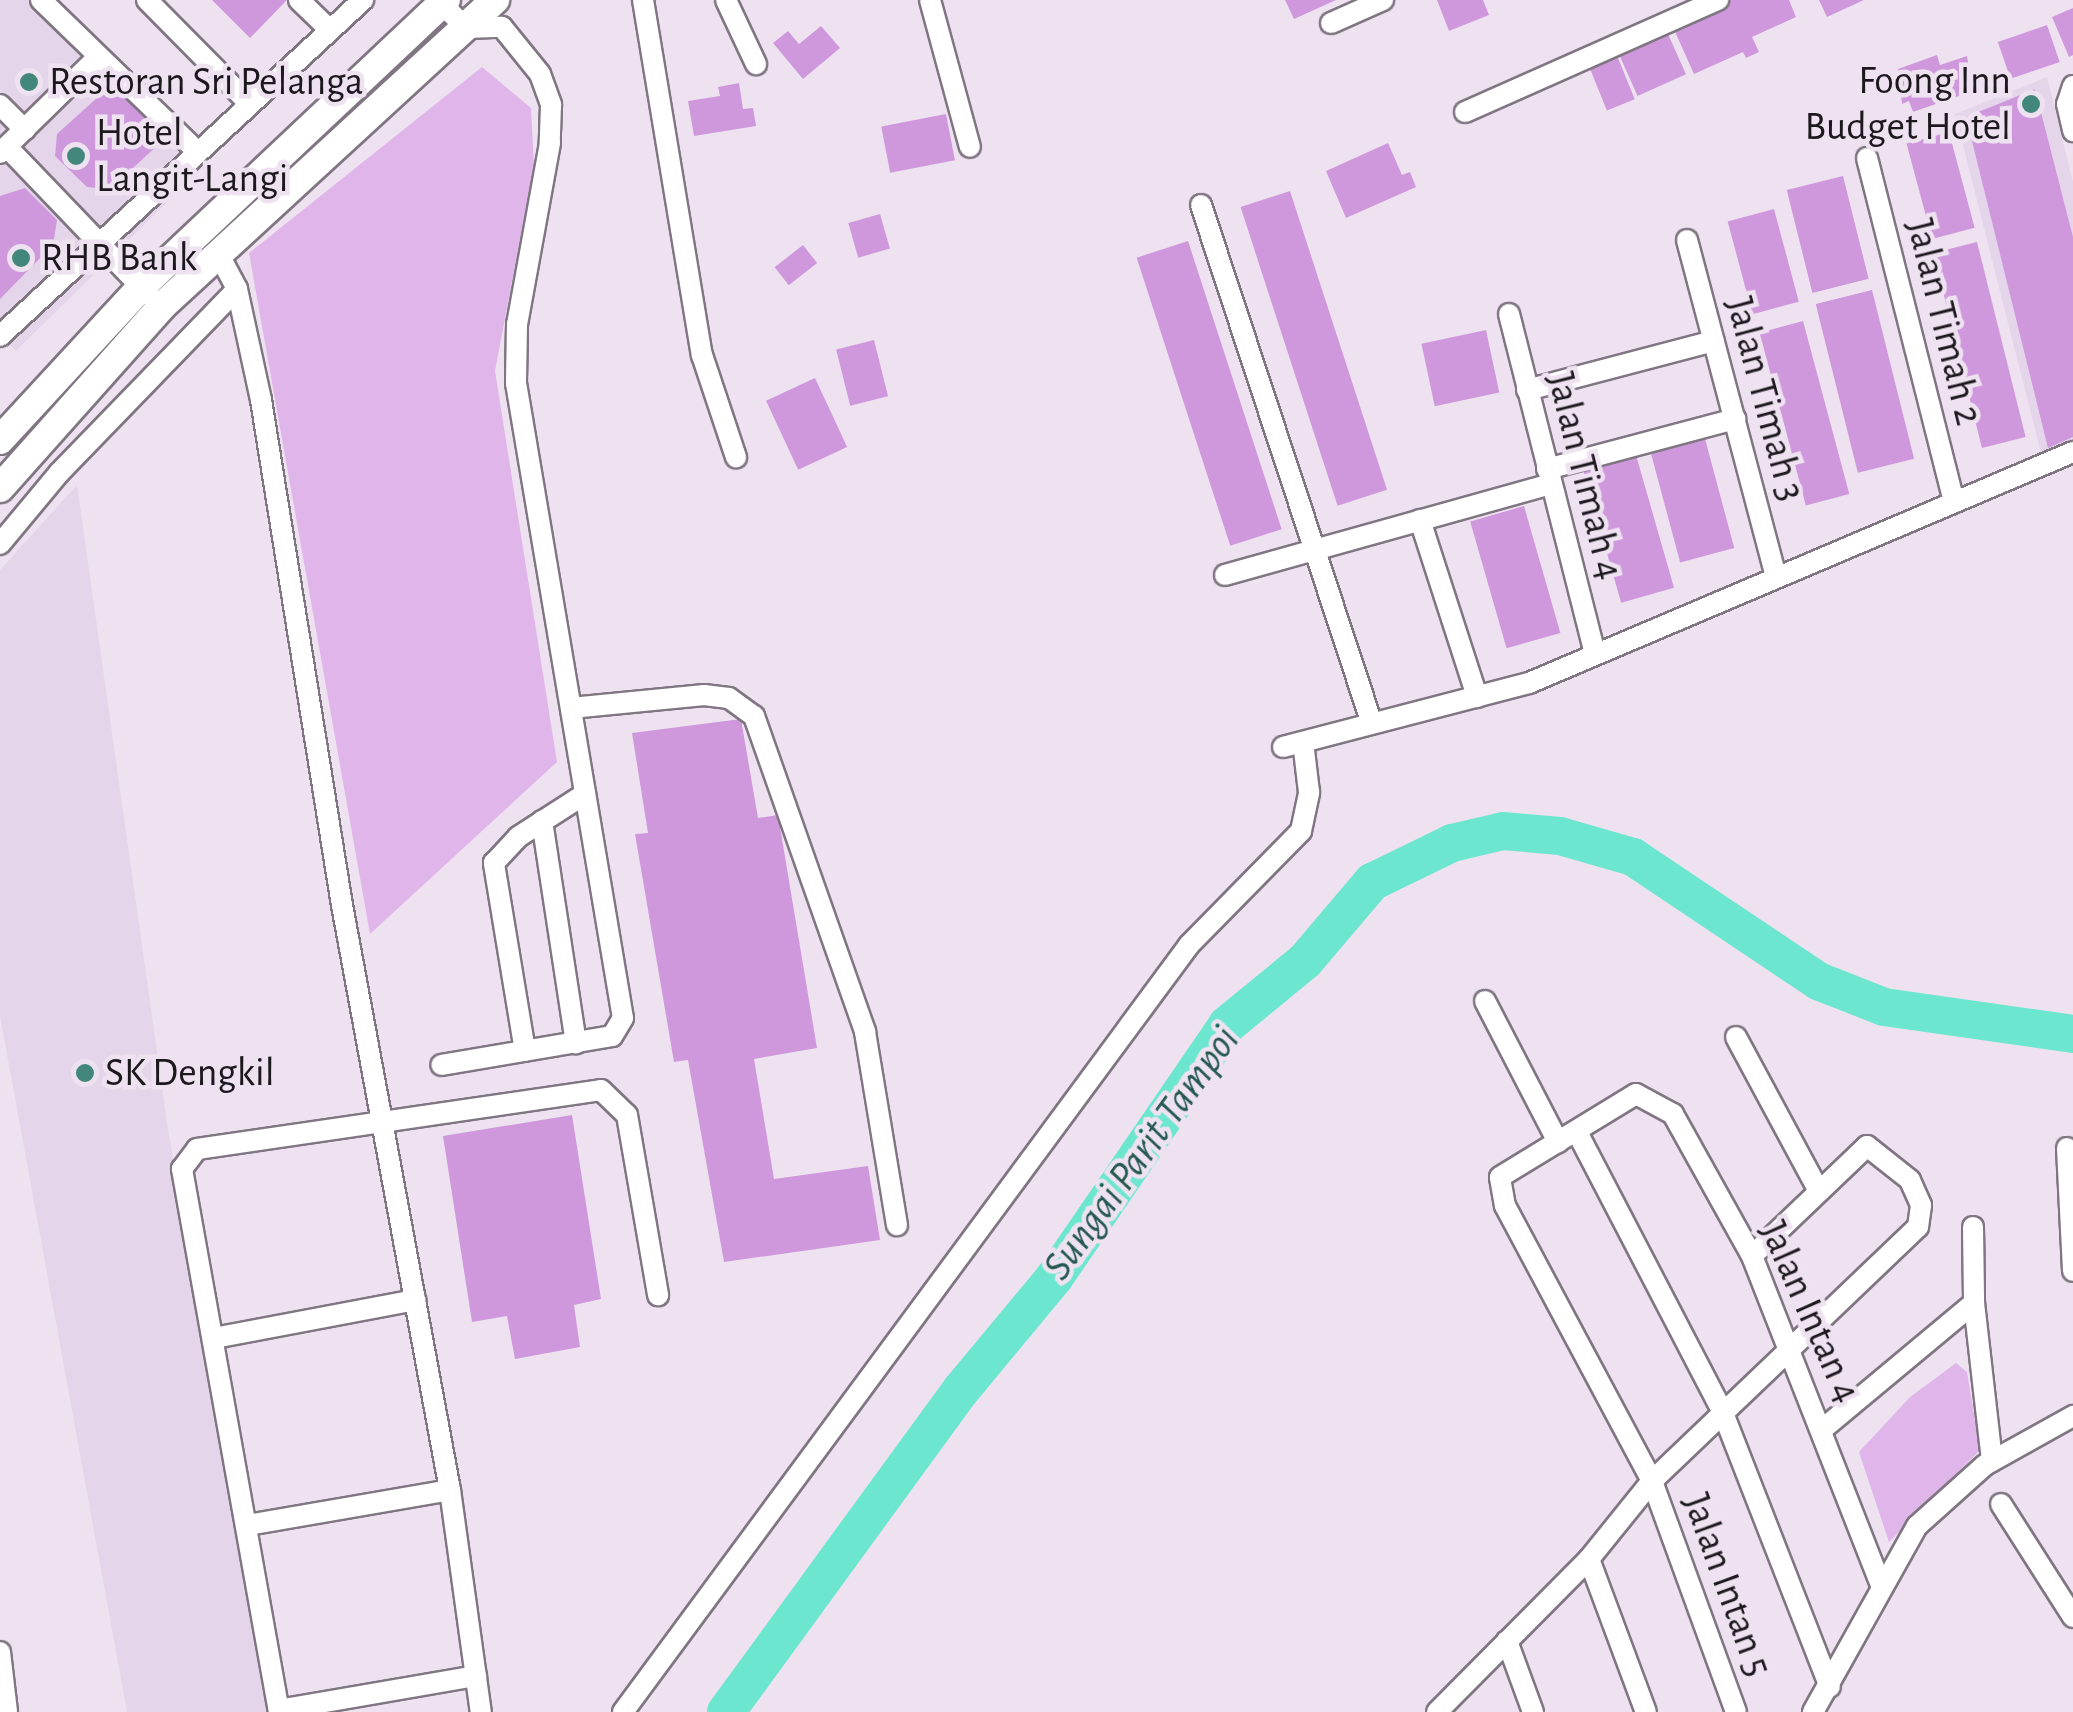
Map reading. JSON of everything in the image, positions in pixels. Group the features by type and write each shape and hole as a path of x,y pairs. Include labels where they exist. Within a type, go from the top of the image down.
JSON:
{"main road":[{"path":"0,488 162,307 495,0"},
{"path":"0,440 141,287 442,1"}],"street":[{"path":"147,0 248,102"},
{"path":"300,0 330,30"},
{"path":"3,332 248,102 364,0"},
{"path":"643,0 702,355 736,457"},
{"path":"726,0 756,64"},
{"path":"930,0 970,147"},
{"path":"1331,23 1383,0"},
{"path":"1466,112 1718,0"},
{"path":"441,1066 612,1036 623,1018 516,383 517,324 550,143 551,105 540,74 502,28 466,28 442,1"},
{"path":"50,3 96,58 196,150"},
{"path":"96,58 3,150 162,307"},
{"path":"2073,86 2066,104 2073,131"},
{"path":"0,105 25,130"},
{"name":"Jalan Timah 2","path":"1867,158 1954,502"},
{"path":"1201,204 1372,724"},
{"name":"Jalan Timah 3","path":"1687,240 1776,576"},
{"path":"219,255 237,289 450,1490 481,1712"},
{"path":"0,544 237,289"},
{"name":"Jalan Timah 4","path":"1509,314 1595,654"},
{"path":"1527,390 1714,341"},
{"path":"1225,575 1420,520 1734,419"},
{"path":"623,1712 1188,945 1301,831 1309,792 1293,744 1477,697 1595,654 2073,452"},
{"path":"1420,520 1477,697"},
{"path":"570,708 704,695 729,698 754,716 864,1032 897,1225"},
{"path":"525,1051 494,864 542,821 585,794"},
{"path":"542,821 576,1043"},
{"path":"1485,1001 1558,1142 1577,1132 1722,1413 1830,1687"},
{"path":"1736,1037 1819,1191"},
{"path":"476,1676 279,1711 182,1169 198,1149 383,1118 601,1090 627,1115 658,1295"},
{"name":"Jalan Intan 4","path":"1577,1132 1636,1094 1673,1114 1752,1256 1824,1428 1880,1585"},
{"name":"Jalan Intan 5","path":"1558,1142 1500,1177 1506,1206 1652,1481 1736,1712"},
{"path":"1438,1712 1589,1560 1652,1481 1918,1227 1921,1205 1910,1180 1868,1146 1752,1256"},
{"path":"2067,1148 2073,1272"},
{"path":"1973,1226 1974,1303 1992,1461"},
{"path":"214,1338 415,1300"},
{"path":"1824,1428 1974,1303"},
{"path":"1812,1712 1830,1687 1880,1585 1917,1526 1992,1461 2073,1416"},
{"path":"248,1525 450,1490"},
{"path":"2001,1504 2073,1617"},
{"path":"1589,1560 1646,1712"},
{"path":"1507,1641 1533,1712"},
{"path":"0,1652 7,1712"}],"shaded area":[{"path":"0,0 41,0 208,162 16,351 0,336"},
{"path":"482,67 531,108 534,165 495,371 557,762 370,934 249,253"},
{"path":"2047,77 2073,182 2073,444 2042,457 1955,114"},
{"name":"SK Dengkil","path":"77,485 168,1129 271,1712 127,1712 0,1016 0,570"},
{"path":"1956,1363 1967,1372 1980,1450 1889,1542 1859,1452 1910,1397"}],"building":[{"path":"212,0 287,0 250,38"},
{"path":"1285,0 1336,0 1294,19"},
{"path":"1437,0 1483,0 1489,15 1449,31"},
{"path":"1728,0 1789,0 1796,17 1752,37 1759,52 1746,58 1743,52 1694,74 1672,25"},
{"path":"1819,0 1864,0 1827,17"},
{"path":"2073,8 2073,55 2069,57 2052,17"},
{"path":"1664,25 1686,74 1638,96 1616,47"},
{"path":"2047,25 2060,62 2011,79 1998,42"},
{"path":"821,26 840,48 803,79 773,43 788,31 799,44"},
{"path":"1616,53 1635,99 1607,111 1588,64"},
{"path":"1937,55 1940,65 1967,56 1973,91 1913,112 1909,101 1902,104 1898,69"},
{"path":"119,78 170,134 110,189 87,187 55,156 57,134"},
{"path":"739,83 743,109 753,108 756,126 694,136 688,101 720,96 718,87"},
{"path":"2035,89 2073,237 2073,437 2048,448 1966,117"},
{"path":"946,114 955,160 890,173 881,127"},
{"path":"1949,132 1975,228 1932,239 1906,143"},
{"path":"1388,143 1402,175 1410,172 1416,187 1346,218 1326,171"},
{"path":"1843,176 1869,279 1812,293 1787,190"},
{"path":"25,188 57,220 53,245 0,299 0,196"},
{"path":"1290,191 1387,490 1338,506 1241,207"},
{"path":"1774,209 1799,302 1752,314 1728,221"},
{"path":"880,214 890,249 858,258 848,223"},
{"path":"1188,241 1282,529 1230,546 1137,258"},
{"path":"1977,242 2026,437 1982,448 1933,253"},
{"path":"803,245 817,263 789,285 775,267"},
{"path":"1872,290 1914,459 1858,473 1816,304"},
{"path":"1803,321 1849,494 1806,506 1760,333"},
{"path":"1486,330 1499,393 1435,406 1421,344"},
{"path":"874,340 888,396 850,406 836,349"},
{"path":"815,378 847,447 798,470 766,401"},
{"path":"1704,435 1734,548 1680,563 1650,449"},
{"path":"1636,455 1674,588 1621,603 1583,470"},
{"path":"1524,506 1560,633 1507,648 1470,521"},
{"path":"741,719 758,818 778,815 817,1048 754,1059 774,1179 868,1166 880,1240 724,1262 688,1060 674,1062 635,834 648,833 632,733"},
{"path":"572,1115 601,1299 574,1305 580,1347 515,1359 507,1316 472,1322 443,1136"}],"waterway":[{"name":"Sungai Parit Tampoi","path":"726,1712 961,1390 1054,1278 1227,1025 1305,961 1372,882 1452,843 1503,831 1560,836 1633,857 1818,981 1884,1007 2073,1034"}],"place":[{"name":"Restoran Sri Pelanga","path":"29,82"},
{"name":"Foong Inn Budget Hotel","path":"2031,104"},
{"name":"Hotel Langit-Langi","path":"76,156"},
{"name":"RHB Bank","path":"21,258"},
{"name":"SK Dengkil","path":"85,1073"}]}
